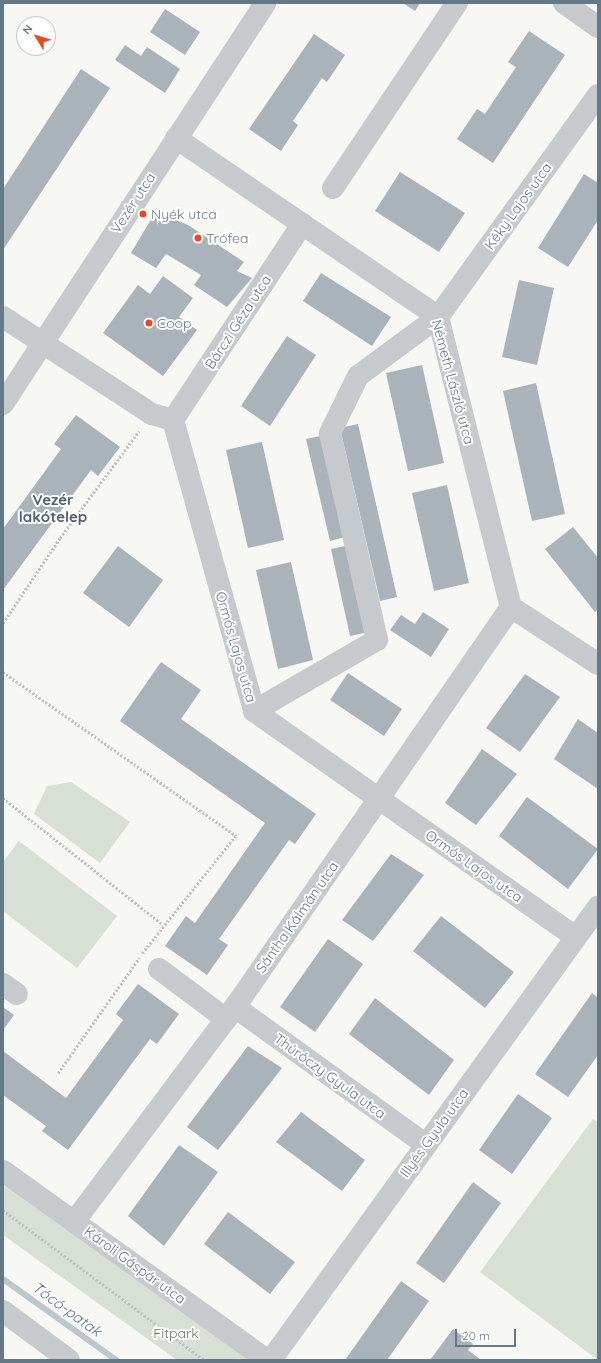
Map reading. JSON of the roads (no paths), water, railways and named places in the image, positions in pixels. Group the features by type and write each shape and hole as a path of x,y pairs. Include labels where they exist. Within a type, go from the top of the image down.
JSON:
{"street":[{"name":"Vezér utca","path":"3,404 42,342 265,3"},
{"path":"333,188 457,3"},
{"path":"564,3 598,27"},
{"name":"Kéky Lajos utca","path":"254,711 377,640 330,433 358,376 438,317 598,94"},
{"name":"Németh László utca","path":"176,138 438,317 511,607"},
{"name":"Bárczi Géza utca","path":"173,420 302,224"},
{"path":"3,317 152,414 173,420"},
{"name":"Ormós Lajos utca","path":"173,420 254,711 576,937"},
{"path":"511,607 598,664"},
{"name":"Sántha Kálmán utca","path":"74,1222 230,1013 380,799 511,607"},
{"name":"Illyés Gyula utca","path":"271,1360 425,1144 598,907"},
{"name":"Thúróczy Gyula utca","path":"159,969 230,1013 425,1144"},
{"name":"Károli Gáspár utca","path":"3,1171 267,1360"},
{"path":"3,1311 69,1360"}],"waterway":[{"name":"Tócó-patak","path":"3,1279 116,1360"}],"place":[{"name":"Nyék utca","path":"143,214"},
{"name":"Trófea","path":"198,238"},
{"name":"Coop","path":"149,323"}],"district":[{"name":"Vezér lakótelep","path":"53,508"}],"park label":[{"name":"Fitpark","path":"176,1333"}]}
